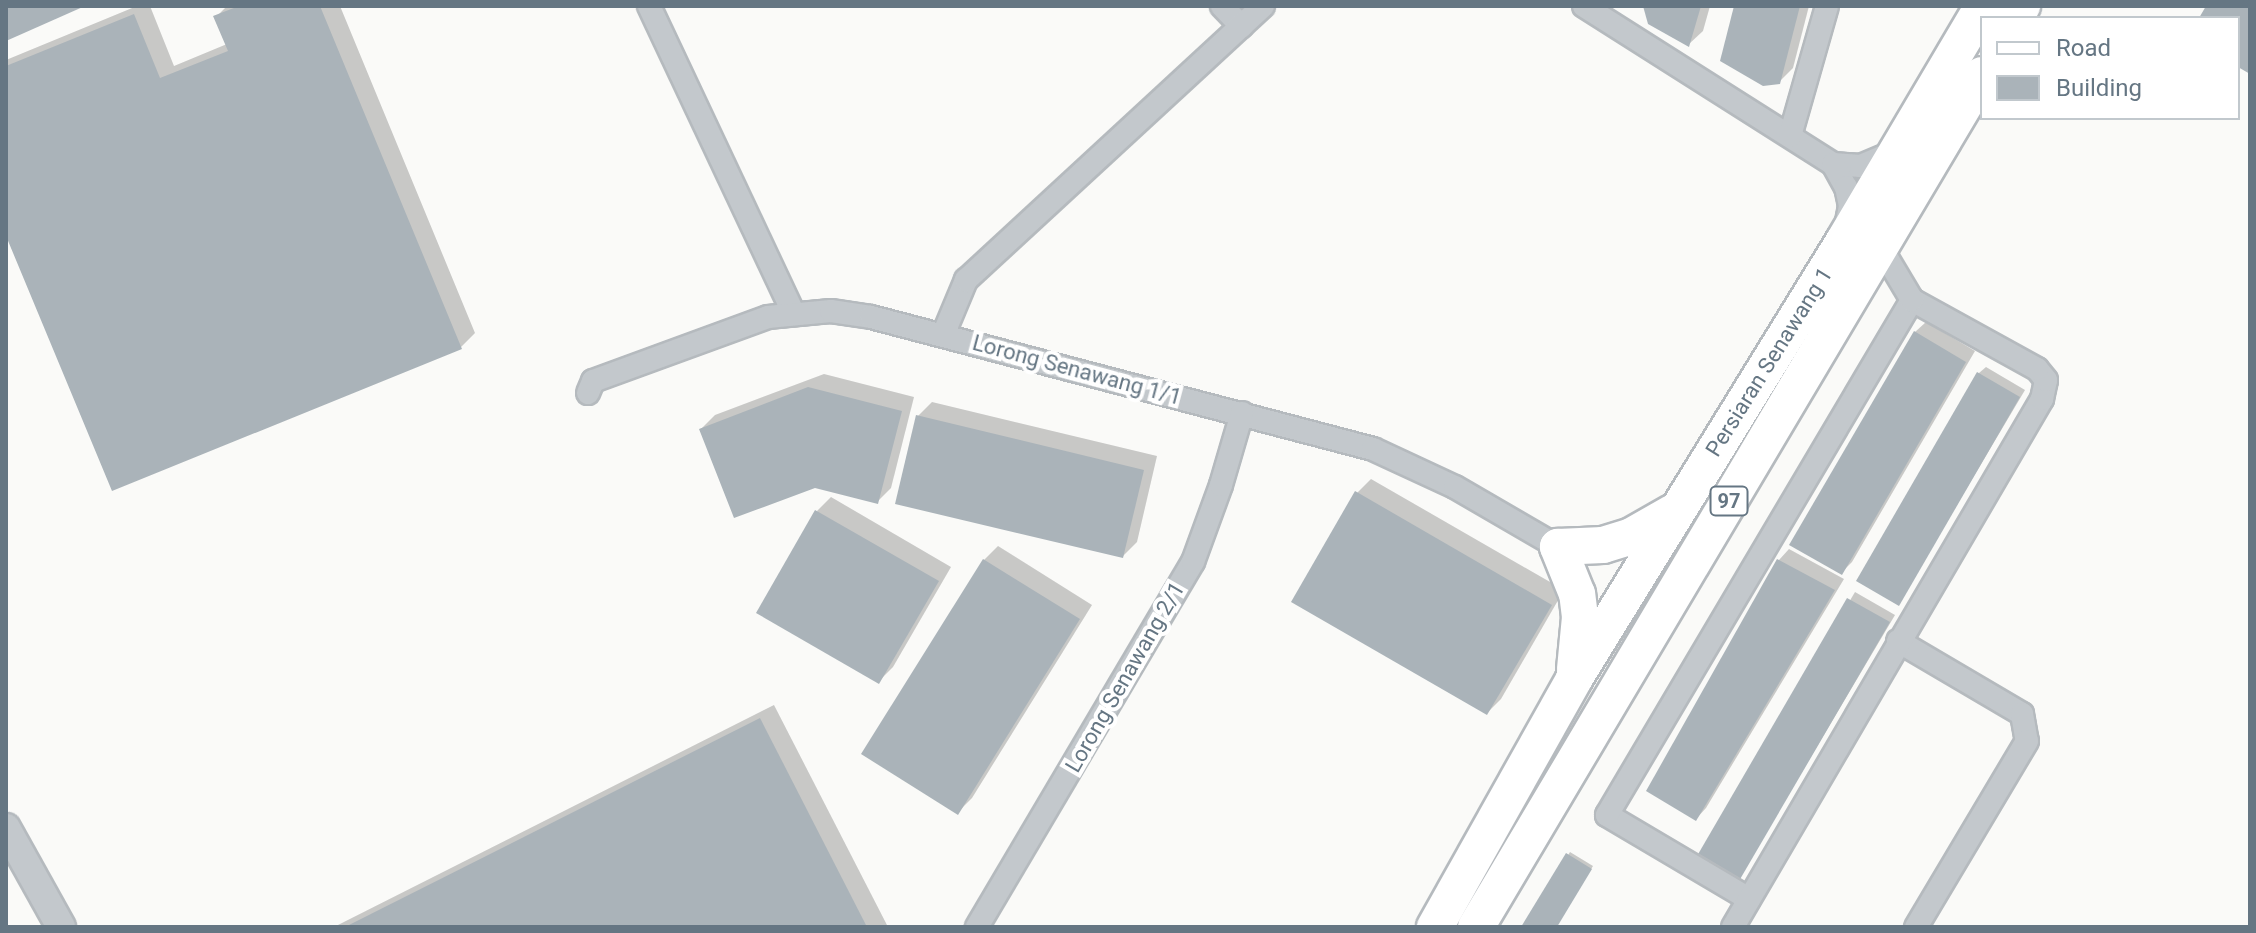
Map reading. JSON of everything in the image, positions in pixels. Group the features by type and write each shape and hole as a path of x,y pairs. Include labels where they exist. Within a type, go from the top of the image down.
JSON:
{"main road":[{"name":"Persiaran Senawang 1","path":"1435,927 1574,679 1844,241 1983,6"},
{"name":"Persiaran Senawang 1","path":"1476,927 1980,78"},
{"path":"1574,679 1580,617 1577,594 1558,547 1603,545 1630,537 1677,510"}],"street":[{"path":"649,6 794,314"},
{"path":"1222,6 1241,26"},
{"path":"943,335 966,280 1263,6"},
{"path":"1790,136 1827,6"},
{"path":"1595,9 1833,164 1846,187 1850,206 1844,241"},
{"path":"1833,164 1861,166 1898,150"},
{"path":"1733,927 2042,399 2046,380 2037,369 1912,300 1881,248"},
{"path":"1749,899 1607,815 1912,300"},
{"name":"Lorong Senawang 1/1","path":"588,393 593,381 768,317 831,311 943,335 1373,449 1455,487 1558,547"},
{"name":"Lorong Senawang 2/1","path":"977,927 1193,562 1221,485 1242,413"},
{"path":"1898,641 2022,714 2027,741 1916,927"},
{"path":"6,828 61,927"}],"building":[{"path":"6,6 85,6 6,41"},
{"path":"239,6 320,6 462,349 112,491 6,236 6,66 134,14 160,78 228,51 213,16"},
{"path":"1643,6 1701,6 1689,47 1648,24"},
{"path":"1734,6 1800,6 1780,84 1763,86 1720,61"},
{"path":"2206,6 2250,6 2250,74 2240,68 2240,16 2200,16"},
{"path":"1914,331 1966,362 1842,575 1789,545"},
{"path":"1977,372 2020,397 1899,606 1856,581"},
{"path":"808,387 902,411 878,504 815,488 734,518 699,429"},
{"path":"916,415 1144,470 1123,558 895,504"},
{"path":"1355,491 1552,605 1487,715 1291,602"},
{"path":"815,510 939,581 879,684 756,613"},
{"path":"983,559 1080,619 958,815 861,754"},
{"path":"1777,559 1835,590 1696,821 1646,791"},
{"path":"1847,598 1890,622 1739,881 1697,856"},
{"path":"760,718 867,927 345,927"},
{"path":"1566,853 1592,869 1557,927 1521,927"}]}
